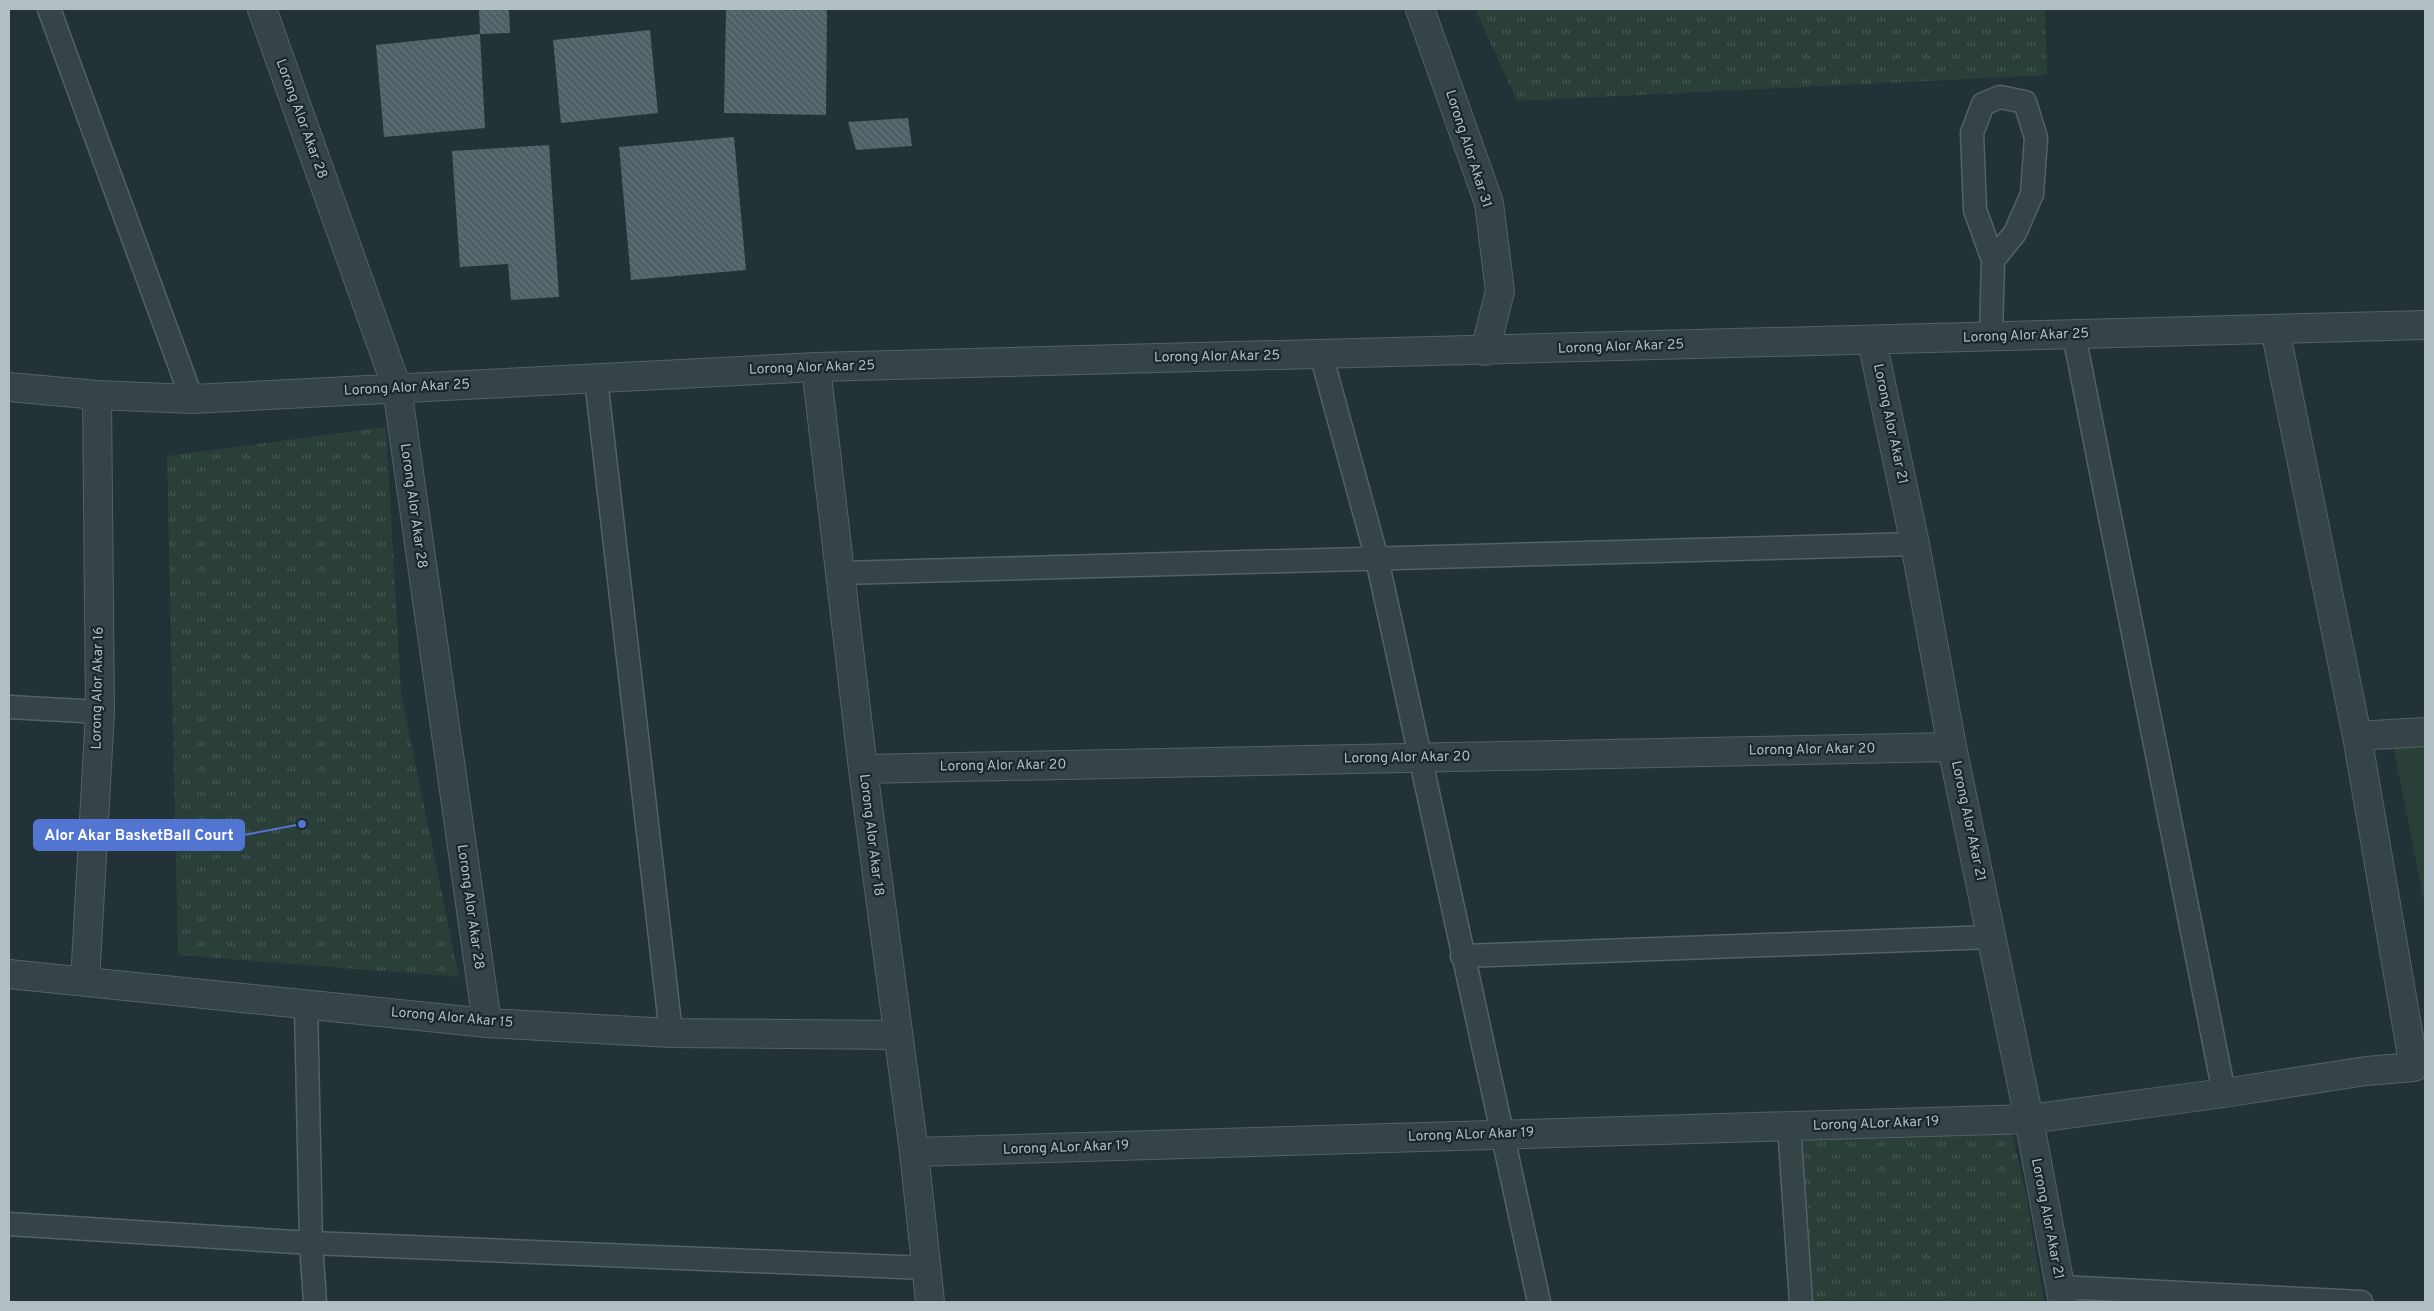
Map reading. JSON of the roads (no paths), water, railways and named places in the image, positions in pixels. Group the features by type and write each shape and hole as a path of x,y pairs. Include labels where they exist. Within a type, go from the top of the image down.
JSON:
{"street":[{"name":"Lorong Alor Akar 28","path":"262,9 397,388 487,1023"},
{"name":"Lorong Alor Akar 31","path":"1420,9 1489,203 1500,291 1485,351"},
{"name":"Lorong Alor Akar 25","path":"9,387 97,395 192,399 816,367 1872,341 2425,325"},
{"path":"2275,329 2357,736 2419,1068"},
{"name":"Lorong Alor Akar 21","path":"1872,341 1915,544 1952,747 2029,1119 2062,1294"},
{"name":"Lorong Alor Akar 18","path":"816,367 896,1035 914,1152 930,1302"},
{"name":"Lorong Alor Akar 16","path":"85,981 100,712 97,395"},
{"path":"2357,736 2425,732"},
{"name":"Lorong Alor Akar 20","path":"863,769 1952,747"},
{"name":"Lorong Alor Akar 15","path":"9,974 487,1023 671,1033 896,1035"},
{"name":"Lorong ALor Akar 19","path":"914,1152 2029,1119 2224,1093 2366,1071 2419,1068"}],"lane":[{"path":"49,9 192,399"},
{"path":"1991,337 1993,260 1975,210 1972,133 1983,104 2000,98 2025,102 2036,138 2032,194 2015,233 1993,260"},
{"path":"2074,334 2224,1093"},
{"path":"1321,354 1377,559 1462,956 1504,1134 1539,1302"},
{"path":"596,379 671,1033"},
{"path":"841,573 1915,544"},
{"path":"9,707 100,712"},
{"path":"1462,956 1992,937"},
{"path":"306,1004 311,1243 315,1302"},
{"path":"1789,1126 1801,1302"},
{"path":"9,1224 311,1243 926,1268"},
{"path":"2062,1294 2361,1302"}],"place":[{"name":"Alor Akar BasketBall Court","path":"302,824"}]}
